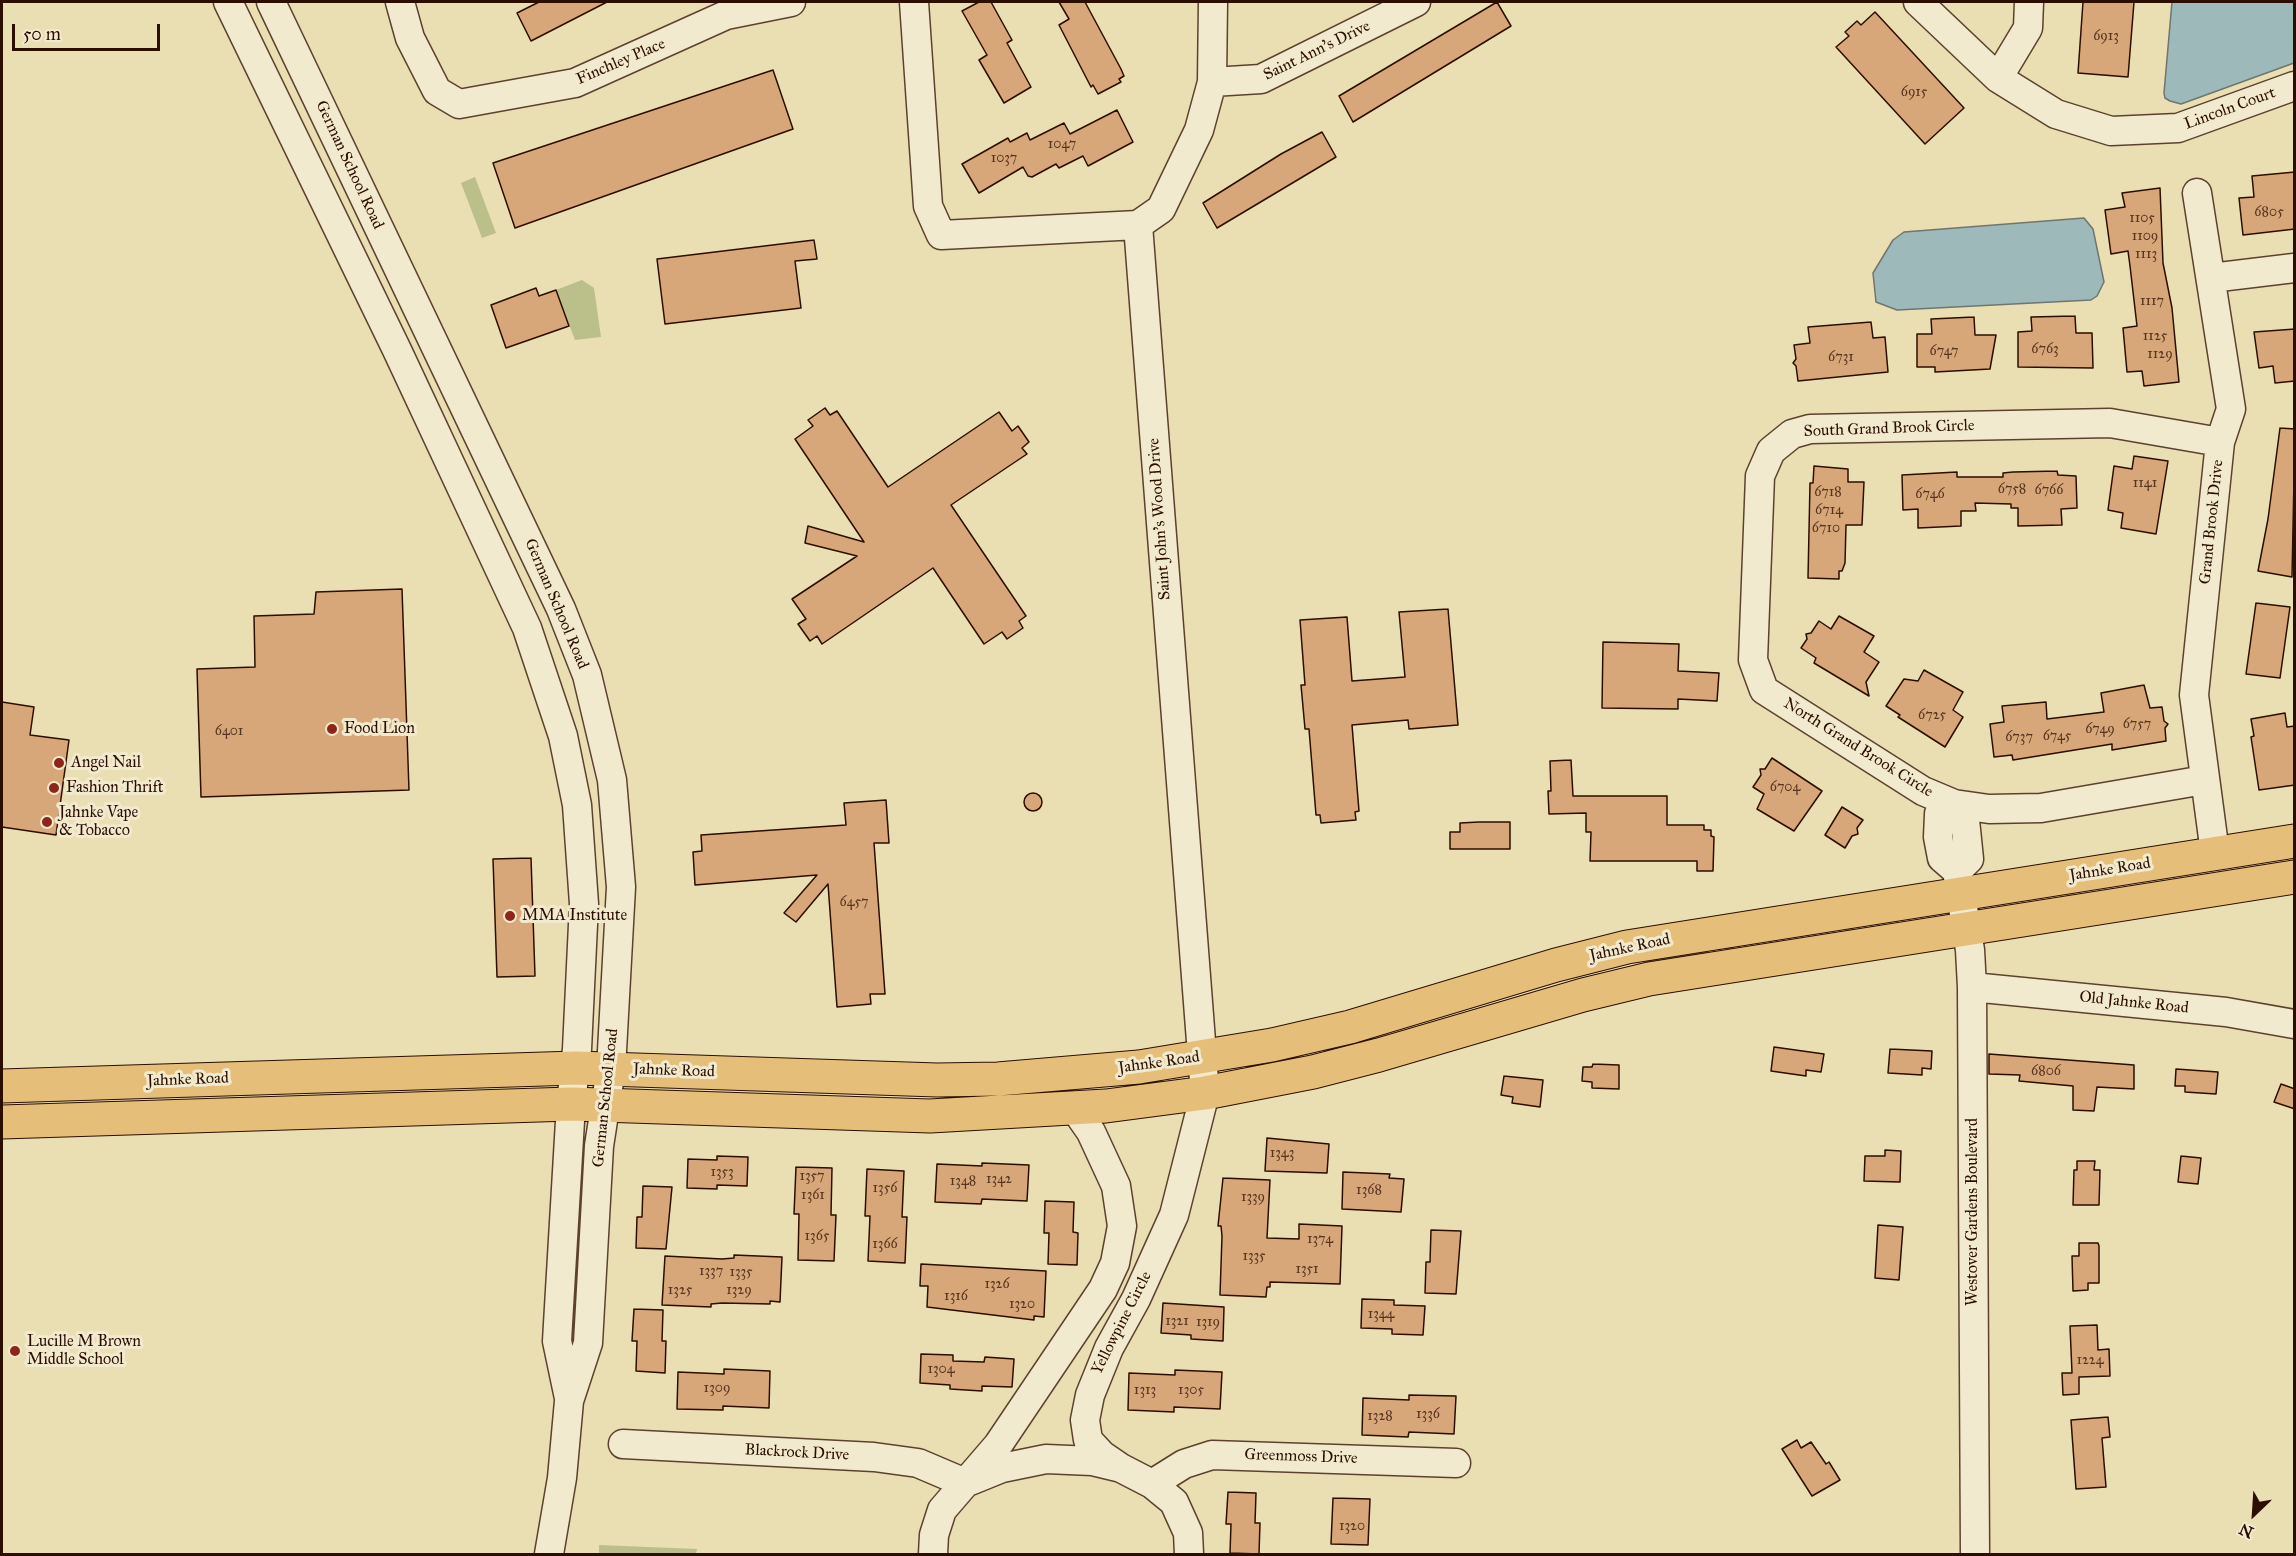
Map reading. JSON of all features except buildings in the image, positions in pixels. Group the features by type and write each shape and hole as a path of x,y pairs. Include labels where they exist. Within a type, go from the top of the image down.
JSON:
{"main road":[{"name":"Jahnke Road","path":"2,1086 576,1068 858,1079 967,1080 1068,1074 1204,1058 1350,1027 1556,965 1627,947 1958,882 2214,853 2295,841"},
{"name":"Jahnke Road","path":"2,1122 571,1104 930,1116 1075,1109 1205,1093 1313,1072 1616,986 2295,877"}],"street":[{"name":"German School Road","path":"228,2 397,350 522,618 554,702 571,770 580,843 584,906 576,1068 571,1104 557,1341 569,1401"},
{"name":"German School Road","path":"272,2 561,609 587,675 611,771 620,850 621,897 611,1069 599,1146 588,1343 569,1401 562,1478 549,1554"},
{"name":"Finchley Place","path":"400,2 410,38 438,91 459,104 575,83 726,15 791,2"},
{"path":"914,2 928,206 941,235 1138,225 1161,209 1199,130 1212,82 1213,2"},
{"name":"Saint Ann's Drive","path":"1212,82 1261,79 1416,2"},
{"name":"Lincoln Court","path":"1917,2 1998,78 2056,114 2111,131 2178,128 2295,86"},
{"path":"1998,78 2028,28 2029,2"},
{"name":"Grand Brook Drive","path":"2197,193 2231,409 2220,442 2194,694 2214,853"},
{"name":"Saint John's Wood Drive","path":"1138,225 1204,1058"},
{"path":"2211,278 2295,268"},
{"name":"South Grand Brook Circle","path":"1764,690 1753,660 1760,476 1770,451 1792,434 1810,429 2110,423 2220,442"},
{"name":"North Grand Brook Circle","path":"1764,690 1923,791 1954,804 1989,809 2041,808 2204,780"},
{"name":"North Grand Brook Circle","path":"1954,804 1938,814 1938,837 1942,858 1958,882"},
{"name":"Westover Gardens Boulevard","path":"1958,882 1972,987 1975,1554"},
{"name":"Old Jahnke Road","path":"1972,987 2215,1011 2295,1024"},
{"name":"Yellowpine Circle","path":"1189,1554 1188,1533 1174,1502 1152,1484 1102,1455 1088,1440 1087,1408 1098,1370 1165,1237 1180,1197 1205,1093 1204,1058"},
{"name":"Yellowpine Circle","path":"933,1554 934,1535 942,1510 998,1445 1103,1288 1115,1263 1121,1240 1120,1199 1098,1146 1075,1109"},
{"name":"Yellowpine Circle","path":"1103,1288 1133,1270 1165,1237"},
{"name":"Blackrock Drive","path":"623,1444 874,1457 918,1463 965,1483"},
{"name":"Greenmoss Drive","path":"1152,1484 1184,1464 1212,1455 1456,1463"},
{"name":"Yellowpine Circle","path":"965,1483 1002,1468 1046,1459 1084,1460 1121,1468"}],"green space":[{"path":"475,177 496,233 482,238 461,183"},
{"path":"582,280 594,288 601,337 575,340 556,290"},
{"path":"599,1545 697,1549 696,1554 599,1554"}],"water":[{"path":"2172,2 2294,2 2294,63 2181,104 2170,101 2165,98 2164,93"},
{"path":"2084,218 2093,229 2104,282 2097,296 2091,300 1897,310 1876,302 1873,273 1893,240 1904,232"}],"place":[{"name":"Food Lion","path":"332,729"},
{"name":"Angel Nail","path":"59,763"},
{"name":"Fashion Thrift","path":"54,788"},
{"name":"Jahnke Vape & Tobacco","path":"47,822"},
{"name":"MMA Institute","path":"510,916"},
{"name":"Lucille M Brown Middle School","path":"15,1351"}]}
